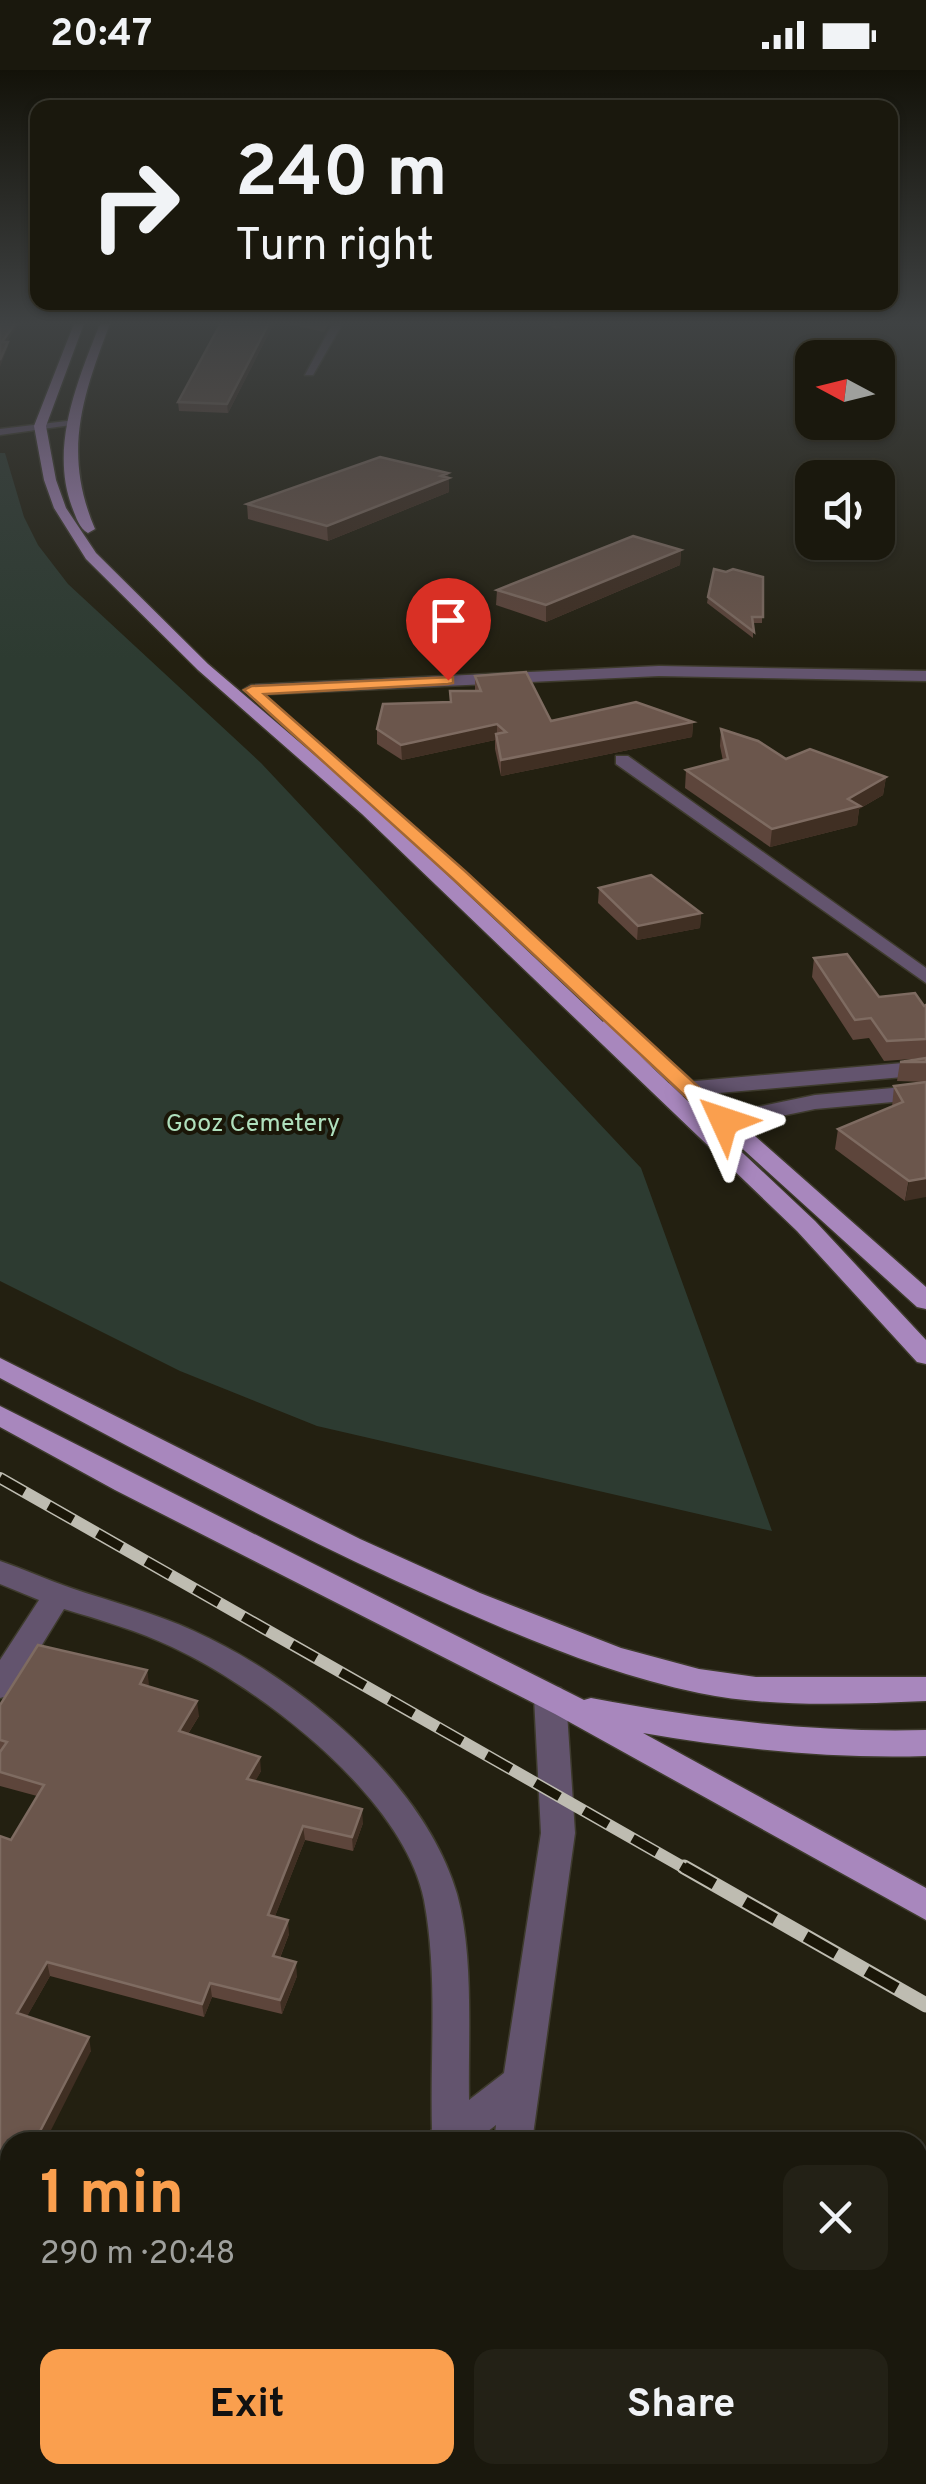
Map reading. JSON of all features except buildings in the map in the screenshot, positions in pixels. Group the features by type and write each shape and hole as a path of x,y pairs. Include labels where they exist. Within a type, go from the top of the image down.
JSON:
{"main road":[{"path":"41,434 60,508 73,533 118,586 368,810 806,1226 926,1356"},
{"path":"71,434 70,473 76,501 89,531 132,583 926,1301"},
{"path":"0,1367 331,1539 525,1625 698,1680 823,1694 926,1689"},
{"path":"0,1415 124,1482 558,1701 926,1905"},
{"path":"558,1701 672,1726 770,1738 834,1744 926,1743"}],"street":[{"path":"252,690 659,671 926,676"},
{"path":"622,760 926,977"},
{"path":"662,1091 926,1068"},
{"path":"699,1126 816,1102 926,1092"},
{"path":"0,1572 56,1597 184,1639 260,1681 314,1725 390,1800 424,1847 441,1896 448,2132"},
{"path":"0,1686 56,1597"},
{"path":"515,2132 558,1833 558,1701"},
{"path":"457,2132 524,2080"}],"green space":[{"name":"Gooz Cemetery","path":"0,453 5,453 24,517 38,545 68,584 261,763 641,1168 772,1531 317,1426 180,1371 0,1281"}],"railway":[{"path":"0,1478 688,1870"},
{"path":"684,1867 926,2005"}],"route":[{"path":"448,680 252,690 724,1121"}]}
